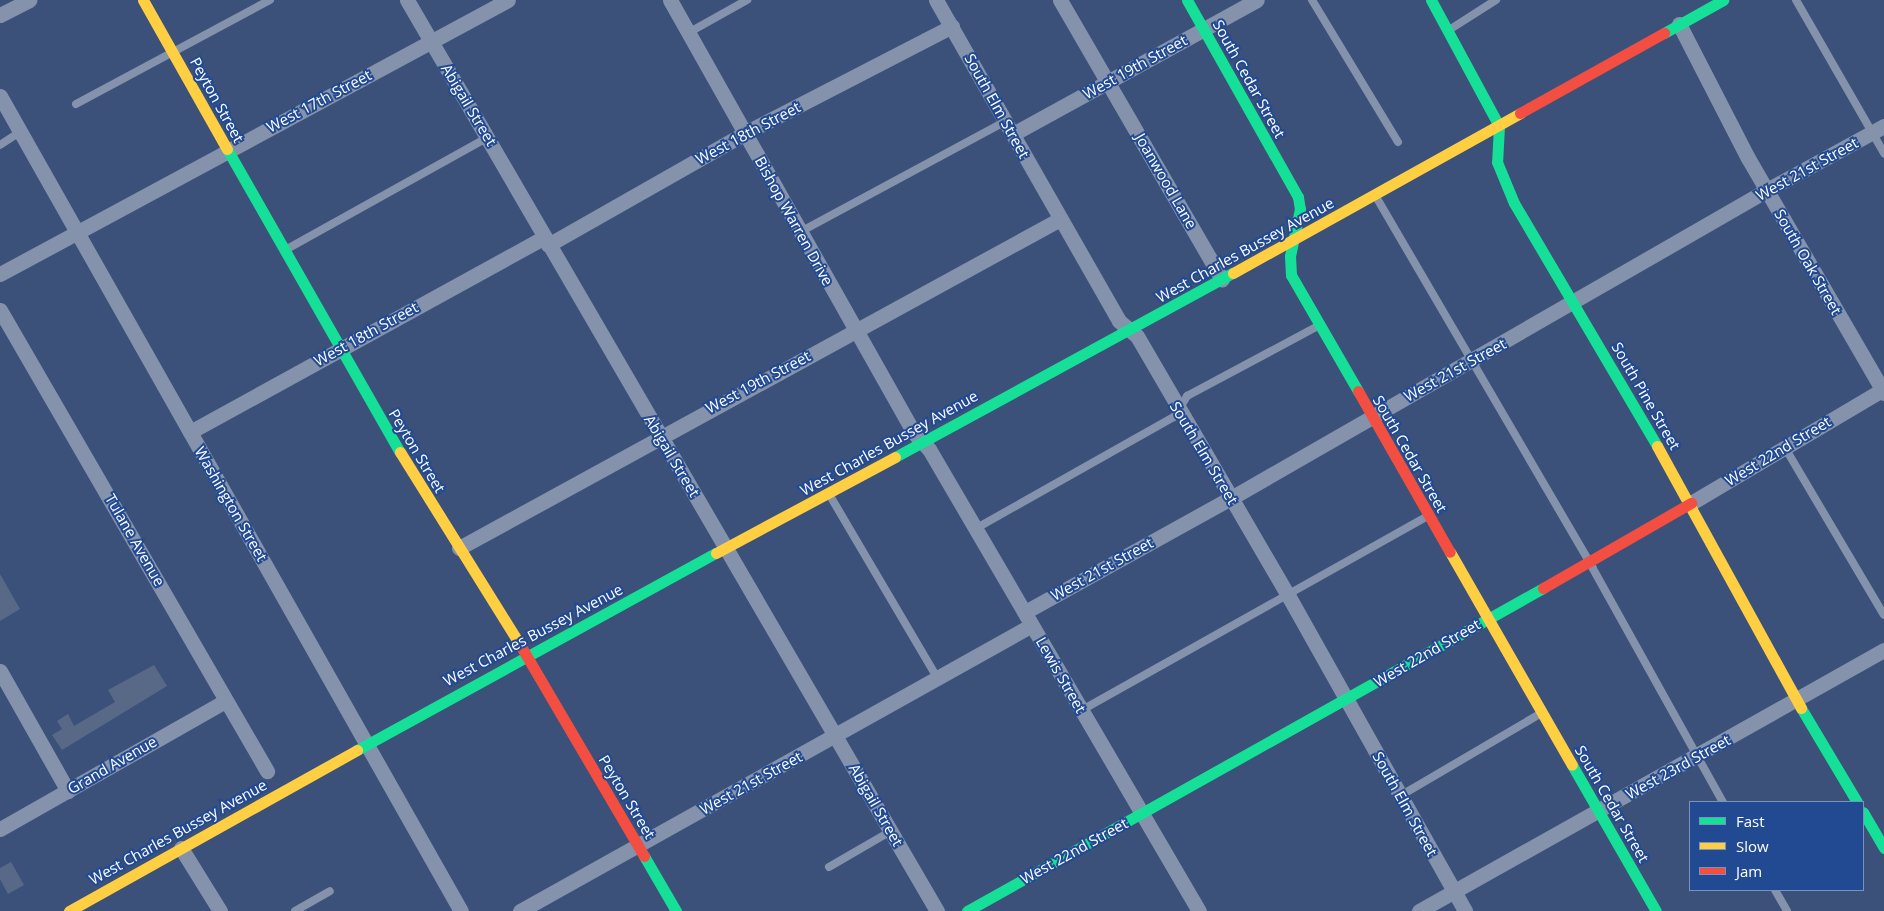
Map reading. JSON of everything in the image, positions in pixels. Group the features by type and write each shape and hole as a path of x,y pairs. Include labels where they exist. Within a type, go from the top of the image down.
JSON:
{"street":[{"path":"0,15 29,0"},
{"name":"Peyton Street","path":"143,0 340,348 638,844 676,911"},
{"name":"Abigail Street","path":"408,0 659,436 728,548 937,911"},
{"name":"West 17th Street","path":"0,274 508,0"},
{"name":"Bishop Warren Drive","path":"670,0 920,442"},
{"name":"South Elm Street","path":"936,0 1119,320 1129,331 1137,336 1178,410 1289,597 1465,911"},
{"name":"Joanwood Lane","path":"1060,0 1110,82 1222,280"},
{"name":"South Cedar Street","path":"1187,0 1298,197 1300,209 1292,241 1291,274 1318,326 1656,911"},
{"name":"West 19th Street","path":"1009,127 1110,82 1257,0"},
{"path":"1432,0 1499,126"},
{"name":"West Charles Bussey Avenue","path":"69,911 525,656 1222,280 1499,126 1716,1"},
{"name":"South Oak Street","path":"1679,24 1767,190 1883,391"},
{"name":"West 18th Street","path":"190,432 340,348 546,241 745,133 952,26"},
{"name":"Washington Street","path":"0,96 461,911"},
{"name":"South Pine Street","path":"1499,126 1497,162 1506,188 1575,302 1691,503 1796,700 1856,801"},
{"name":"West 21st Street","path":"520,911 638,844 836,737 937,677 1029,618 1231,498 1767,190 1878,130"},
{"name":"West 19th Street","path":"459,548 659,436 1060,219"},
{"name":"Tulane Avenue","path":"0,310 156,576 225,701 267,771"},
{"name":"West 22nd Street","path":"967,911 1348,700 1487,618 1691,503 1784,446 1883,391"},
{"name":"Lewis Street","path":"920,442 929,449 1029,618 1197,910"},
{"name":"West 23rd Street","path":"1419,911 1697,757 1884,650"},
{"path":"0,670 68,791"},
{"name":"Grand Avenue","path":"0,829 225,701"},
{"path":"1864,814 1884,848"},
{"path":"182,848 220,911"}],"lane":[{"path":"76,104 270,0"},
{"path":"688,33 747,0"},
{"path":"1312,0 1398,142"},
{"path":"1449,30 1496,0"},
{"path":"1796,0 1878,130 1884,153"},
{"path":"800,232 1009,127"},
{"path":"0,145 20,132"},
{"path":"285,250 488,137"},
{"path":"1375,195 1589,561 1722,801"},
{"path":"975,528 1174,417 1187,396 1318,326"},
{"path":"1784,446 1884,615"},
{"path":"828,493 937,677"},
{"path":"1082,710 1223,630 1289,597 1356,555 1428,516"},
{"path":"1400,796 1542,713"},
{"path":"830,867 891,831"},
{"path":"295,911 330,891"},
{"path":"1776,891 1787,911"}],"building":[{"path":"0,574 20,609 0,621"},
{"path":"154,665 167,686 62,750 52,735 62,729 57,721 68,714 74,726 115,702 108,690"},
{"path":"11,862 24,885 8,894 0,879 0,868"}],"traffic: fast":[{"path":"1187,0 1298,197 1300,209 1290,256 1291,275 1358,391"},
{"path":"1431,0 1499,126 1497,162 1514,203 1657,446"},
{"path":"1664,33 1723,0"},
{"path":"227,149 400,452"},
{"path":"895,457 1233,273"},
{"path":"357,750 716,553"},
{"path":"967,911 1543,588"},
{"path":"1801,708 1856,801"},
{"path":"1572,765 1656,911"},
{"path":"1864,814 1884,848"},
{"path":"644,856 676,911"}],"traffic: slow":[{"path":"143,0 227,149"},
{"path":"1233,273 1520,113"},
{"path":"1657,446 1801,708"},
{"path":"400,452 519,643"},
{"path":"716,553 895,457"},
{"path":"1450,552 1572,765"},
{"path":"69,911 357,750"}],"traffic: jam":[{"path":"1520,113 1664,33"},
{"path":"1358,391 1450,552"},
{"path":"1543,588 1691,503"},
{"path":"519,643 644,856"}]}
